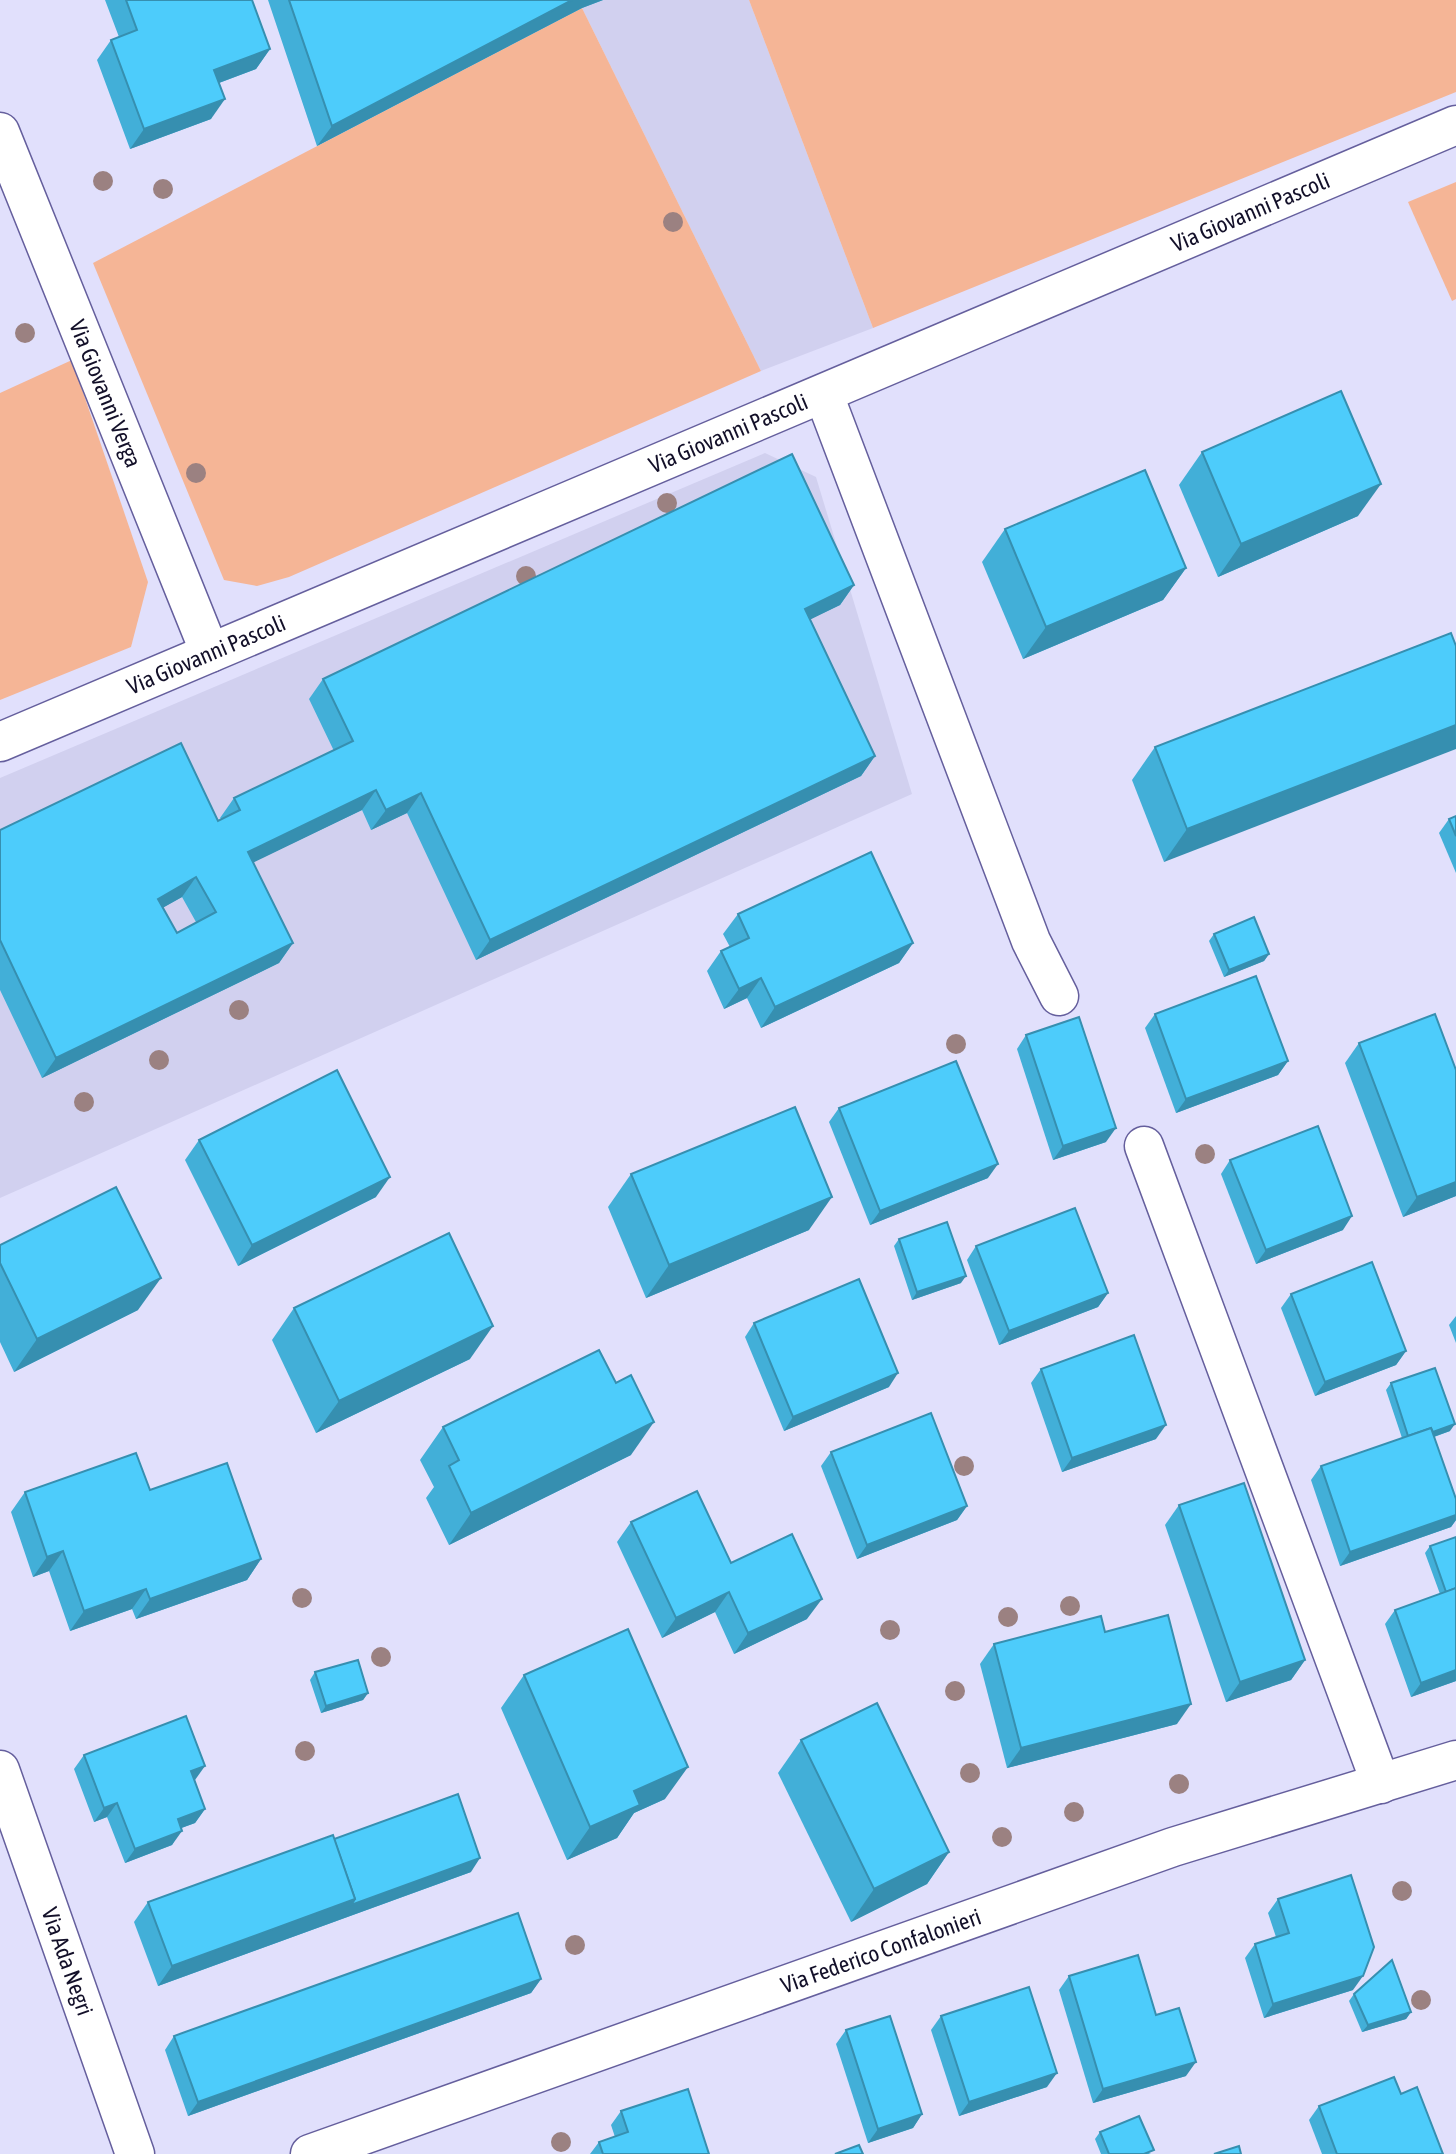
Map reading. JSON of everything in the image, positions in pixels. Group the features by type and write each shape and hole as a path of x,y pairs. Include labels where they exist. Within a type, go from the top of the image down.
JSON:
{"street":[{"name":"Via Giovanni Pascoli","path":"0,742 1456,125"},
{"name":"Via Giovanni Verga","path":"0,132 210,653"},
{"path":"824,395 1031,941 1059,996"},
{"path":"1144,1146 1381,1784"},
{"name":"Via Federico Confalonieri","path":"310,2154 1173,1847 1456,1760"},
{"name":"Via Ada Negri","path":"0,1770 135,2154"}],"shaded area":[{"path":"269,0 749,0 873,328 761,371 582,8 317,146"},
{"path":"749,0 1456,0 1456,92 873,328"},
{"path":"582,8 761,371 289,577 257,586 224,580 93,263"},
{"path":"1456,182 1456,299 1452,301 1408,202"},
{"path":"72,360 148,582 131,647 0,700 0,393"},
{"path":"765,453 816,477 912,794 0,1198 0,778"}],"building":[{"path":"126,0 252,0 270,49 214,70 225,99 144,129 111,40 137,30"},
{"path":"289,0 572,0 332,126"},
{"path":"1341,391 1381,484 1241,544 1202,452"},
{"path":"792,454 854,585 805,609 875,756 490,940 421,793 386,810 376,790 248,852 293,943 56,1058 0,940 0,830 181,743 218,821 240,810 234,798 353,741 323,679","holes":["196,877 216,912 177,933 158,899"]},
{"path":"1145,470 1186,568 1046,627 1005,529"},
{"path":"1451,633 1456,646 1456,725 1187,829 1155,747"},
{"path":"1456,816 1456,836 1449,819"},
{"path":"871,852 913,943 775,1007 761,978 739,989 721,951 749,938 738,914"},
{"path":"1254,917 1269,954 1229,970 1214,934"},
{"path":"1256,976 1288,1061 1186,1099 1155,1014"},
{"path":"1435,1014 1456,1070 1456,1182 1417,1197 1359,1043"},
{"path":"1079,1017 1116,1128 1063,1146 1026,1035"},
{"path":"956,1061 998,1164 880,1211 839,1108"},
{"path":"337,1070 390,1177 252,1245 199,1140"},
{"path":"795,1107 832,1197 669,1265 631,1174"},
{"path":"1318,1126 1352,1216 1266,1250 1230,1160"},
{"path":"116,1187 161,1278 37,1339 0,1263 0,1245"},
{"path":"1075,1208 1108,1293 1009,1331 976,1246"},
{"path":"947,1222 966,1276 917,1292 899,1239"},
{"path":"449,1233 493,1326 339,1401 294,1308"},
{"path":"1372,1262 1406,1351 1325,1382 1291,1294"},
{"path":"859,1279 898,1373 793,1417 754,1323"},
{"path":"1134,1335 1166,1425 1072,1458 1041,1369"},
{"path":"599,1350 616,1383 631,1375 654,1422 471,1513 449,1466 459,1460 443,1427"},
{"path":"1435,1368 1455,1424 1433,1432 1431,1428 1408,1436 1391,1383"},
{"path":"931,1413 967,1506 867,1545 831,1452"},
{"path":"1431,1428 1456,1499 1456,1515 1350,1552 1321,1466"},
{"path":"136,1453 150,1490 227,1463 261,1559 150,1599 146,1589 84,1611 63,1551 47,1557 25,1492"},
{"path":"1244,1483 1305,1660 1240,1682 1179,1505"},
{"path":"697,1491 731,1563 792,1534 822,1599 748,1633 729,1592 676,1618 631,1522"},
{"path":"1456,1537 1456,1588 1446,1592 1430,1546"},
{"path":"1456,1588 1456,1670 1421,1683 1395,1610"},
{"path":"1168,1615 1191,1704 1021,1748 994,1644 1101,1616 1105,1632"},
{"path":"628,1629 688,1767 634,1791 640,1805 590,1827 524,1675"},
{"path":"358,1660 368,1693 326,1706 315,1672"},
{"path":"877,1703 949,1852 874,1889 801,1740"},
{"path":"186,1716 205,1766 191,1771 205,1809 178,1819 182,1831 135,1849 117,1803 104,1808 84,1755"},
{"path":"458,1794 480,1858 351,1905 355,1899 334,1839"},
{"path":"333,1835 355,1899 172,1966 148,1902"},
{"path":"1351,1875 1374,1947 1363,1976 1273,2004 1255,1944 1289,1933 1278,1899"},
{"path":"518,1913 541,1979 198,2102 174,2036"},
{"path":"1138,1955 1156,2015 1179,2008 1196,2062 1103,2089 1069,1976"},
{"path":"1392,1960 1411,2012 1368,2025 1354,1994"},
{"path":"1029,1987 1057,2073 969,2102 941,2016"},
{"path":"890,2016 922,2114 878,2129 846,2030"},
{"path":"1394,2077 1401,2094 1417,2087 1443,2154 1337,2154 1319,2106"},
{"path":"688,2089 709,2154 603,2154 599,2142 628,2132 621,2111"},
{"path":"1139,2116 1154,2150 1144,2154 1109,2154 1100,2132"},
{"path":"859,2145 863,2154 835,2154"},
{"path":"1239,2146 1241,2154 1214,2154"}]}
